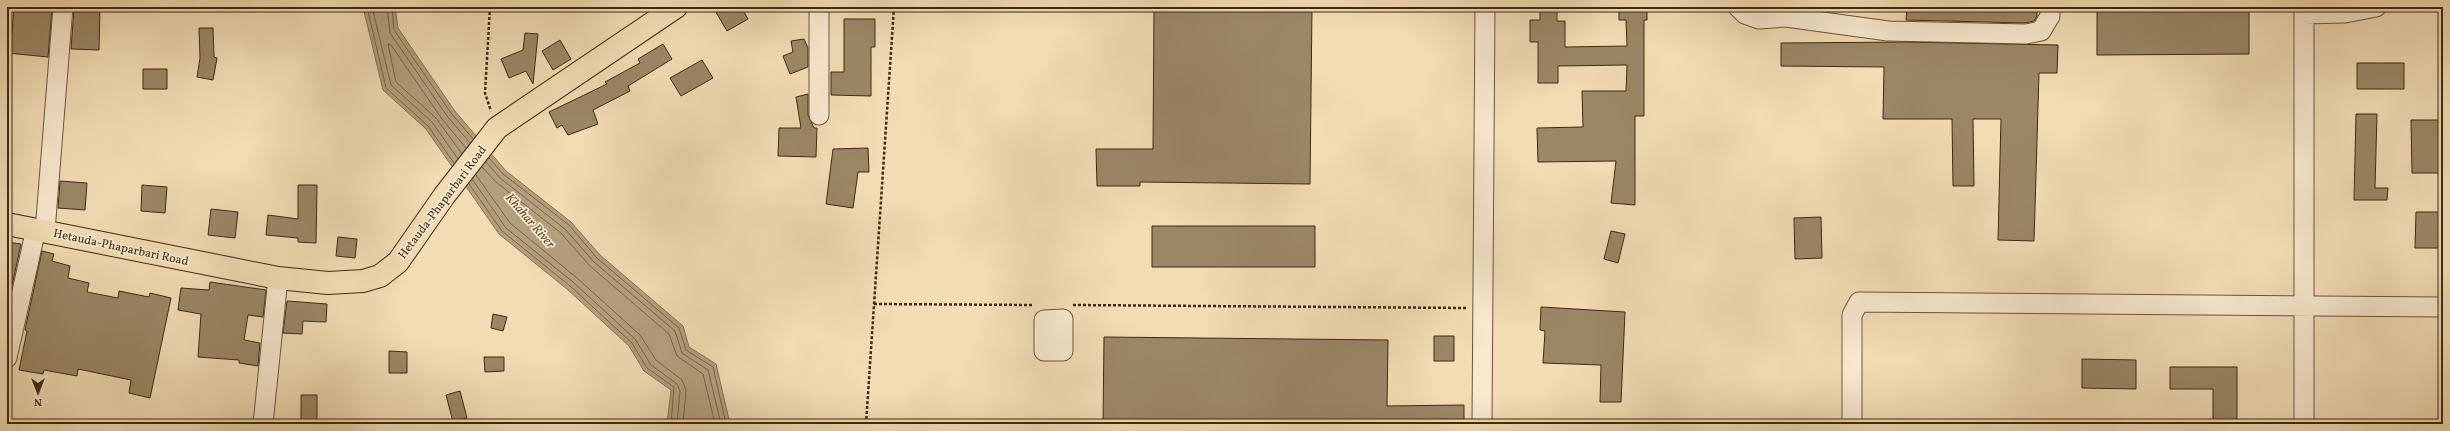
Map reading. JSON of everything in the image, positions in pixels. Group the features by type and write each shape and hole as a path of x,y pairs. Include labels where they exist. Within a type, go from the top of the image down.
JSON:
{"highway":[{"name":"Hetauda-Phaparbari Road","path":"7,224 278,278 328,283 362,281 380,276 398,262 444,196 497,128 676,7"}],"street":[{"path":"7,358 40,230 63,7"},
{"path":"819,7 819,115"},
{"path":"1482,424 1484,7"},
{"path":"1738,7 1744,14 1759,19 1786,17 1888,31 1924,33 2026,34 2042,31 2050,16 2050,7"},
{"path":"2304,424 2304,10 2347,10 2376,7"},
{"path":"263,424 278,278"},
{"path":"1852,424 1852,315 1859,302 2443,307"}],"path":[{"path":"490,7 484,93 497,128"},
{"path":"866,424 894,7"},
{"path":"874,304 1040,305"},
{"path":"1072,305 1483,308"}],"water":[{"name":"Khahar River","path":"363,7 395,7 398,28 454,110 506,171 571,222 600,255 683,326 689,347 716,364 730,424 667,424 671,390 644,371 629,346 567,289 499,234 426,129 383,90"}],"building":[{"path":"14,7 48,7 48,9 52,9 48,57 7,53 7,34 12,34"},
{"path":"713,7 741,7 748,19 727,31"},
{"path":"1154,7 1312,7 1310,184 1140,182 1140,186 1097,186 1096,149 1153,149"},
{"path":"1540,7 1557,7 1557,21 1565,21 1565,47 1627,46 1626,20 1619,20 1619,7 1647,7 1647,20 1644,20 1644,116 1635,116 1635,205 1611,203 1616,161 1538,162 1537,128 1583,127 1582,91 1626,91 1627,65 1558,66 1558,83 1538,83 1538,42 1530,42 1530,20 1540,20"},
{"path":"1907,7 2037,7 2037,16 2034,21 2025,23 1906,20"},
{"path":"2097,7 2249,7 2249,54 2097,55"},
{"path":"100,8 99,50 71,49 74,9"},
{"path":"844,19 875,19 875,47 871,47 871,96 831,95 831,72 844,72"},
{"path":"199,28 213,28 214,57 217,58 213,80 197,77 200,58"},
{"path":"525,33 538,34 533,84 526,71 509,78 501,59 523,50"},
{"path":"804,39 808,48 808,67 790,74 783,56 793,52 791,41"},
{"path":"560,40 571,59 553,70 542,51"},
{"path":"1906,42 2058,45 2057,73 2039,73 2034,241 1998,240 2001,119 1973,119 1974,186 1953,186 1952,119 1883,119 1884,67 1781,66 1781,43"},
{"path":"663,44 672,59 628,86 630,91 593,110 598,124 568,135 562,125 557,128 549,112 607,84 605,82 640,63 638,59"},
{"path":"702,60 713,78 681,96 670,78"},
{"path":"2357,63 2404,63 2404,89 2357,89"},
{"path":"143,69 167,69 167,89 143,89"},
{"path":"808,94 808,115 814,128 817,128 816,157 778,156 779,128 801,128 796,97"},
{"path":"2356,114 2377,114 2375,188 2388,188 2387,200 2354,200"},
{"path":"2411,120 2443,120 2443,173 2412,173"},
{"path":"868,148 869,172 858,172 853,208 826,204 833,149"},
{"path":"60,181 87,183 85,210 58,208"},
{"path":"142,185 167,187 165,213 141,211"},
{"path":"298,185 317,185 316,243 298,242 298,238 266,235 268,215 298,219"},
{"path":"211,209 238,212 235,238 208,235"},
{"path":"2416,212 2443,212 2443,248 2415,248"},
{"path":"1821,217 1822,258 1795,259 1794,218"},
{"path":"1152,226 1315,226 1315,267 1152,267"},
{"path":"1611,231 1625,234 1618,263 1604,259"},
{"path":"338,237 357,239 355,258 336,256"},
{"path":"7,242 21,244 10,295 7,294"},
{"path":"42,251 54,254 52,261 70,266 68,278 89,283 87,292 118,298 119,291 149,297 150,293 171,298 150,398 129,393 131,380 78,369 77,376 44,370 43,374 19,370 27,331 25,330"},
{"path":"210,282 266,290 263,317 248,315 244,340 260,343 258,366 239,363 239,360 198,357 201,314 178,310 181,288 209,290"},
{"path":"287,301 327,304 326,322 303,321 302,334 283,333"},
{"path":"1541,307 1625,312 1621,402 1600,402 1601,365 1543,363 1545,331 1540,330"},
{"path":"493,314 507,317 503,331 491,328"},
{"path":"1434,336 1454,336 1454,361 1434,361"},
{"path":"1104,337 1388,340 1387,406 1464,405 1464,424 1103,424"},
{"path":"389,351 407,352 407,373 389,373"},
{"path":"484,357 504,357 504,371 485,372"},
{"path":"2082,359 2136,360 2136,389 2082,388"},
{"path":"2170,367 2237,367 2237,424 2213,424 2213,389 2170,389"},
{"path":"460,391 467,418 453,422 446,395"},
{"path":"301,395 317,395 317,424 301,424"}]}
